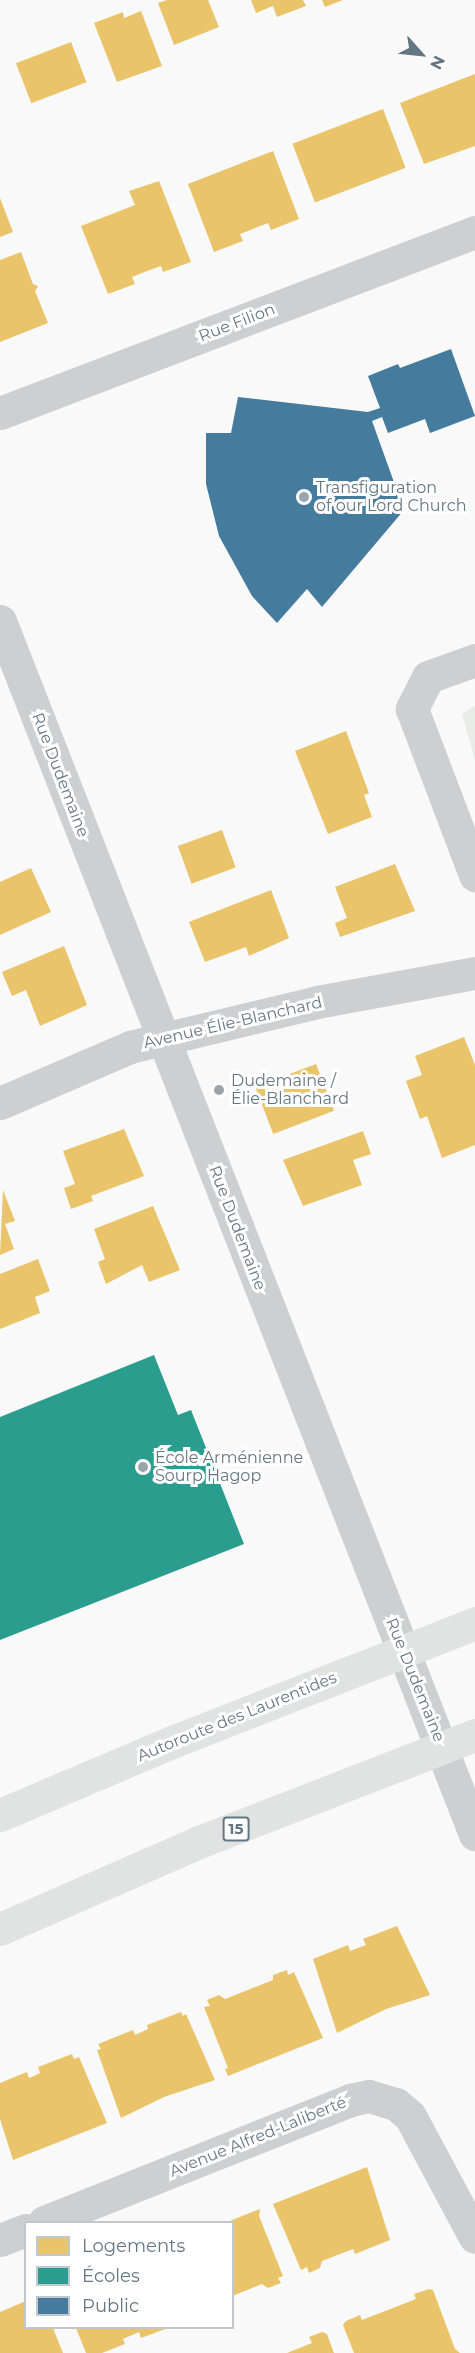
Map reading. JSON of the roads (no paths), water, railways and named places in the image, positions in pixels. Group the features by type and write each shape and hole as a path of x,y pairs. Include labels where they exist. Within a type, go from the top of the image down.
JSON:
{"highway":[{"name":"Autoroute des Laurentides","path":"0,1815 167,1744 475,1623"},
{"name":"15","path":"0,1929 199,1842 475,1735"}],"street":[{"name":"Rue Filion","path":"0,413 475,232"},
{"name":"Rue Dudemaine","path":"0,621 475,1834"},
{"path":"475,660 428,677 413,701 414,722 475,875"},
{"name":"Avenue Élie-Blanchard","path":"0,1104 116,1052 317,1002 475,973"},
{"name":"Avenue Alfred-Laliberté","path":"49,2221 350,2100 369,2096 396,2104 410,2116 475,2237"},
{"path":"0,2240 24,2231"}],"place":[{"name":"Transfiguration of our Lord Church","path":"304,497"},
{"name":"Dudemaine / Élie-Blanchard","path":"219,1090"},
{"name":"École Arménienne Sourp Hagop","path":"143,1467"}]}
